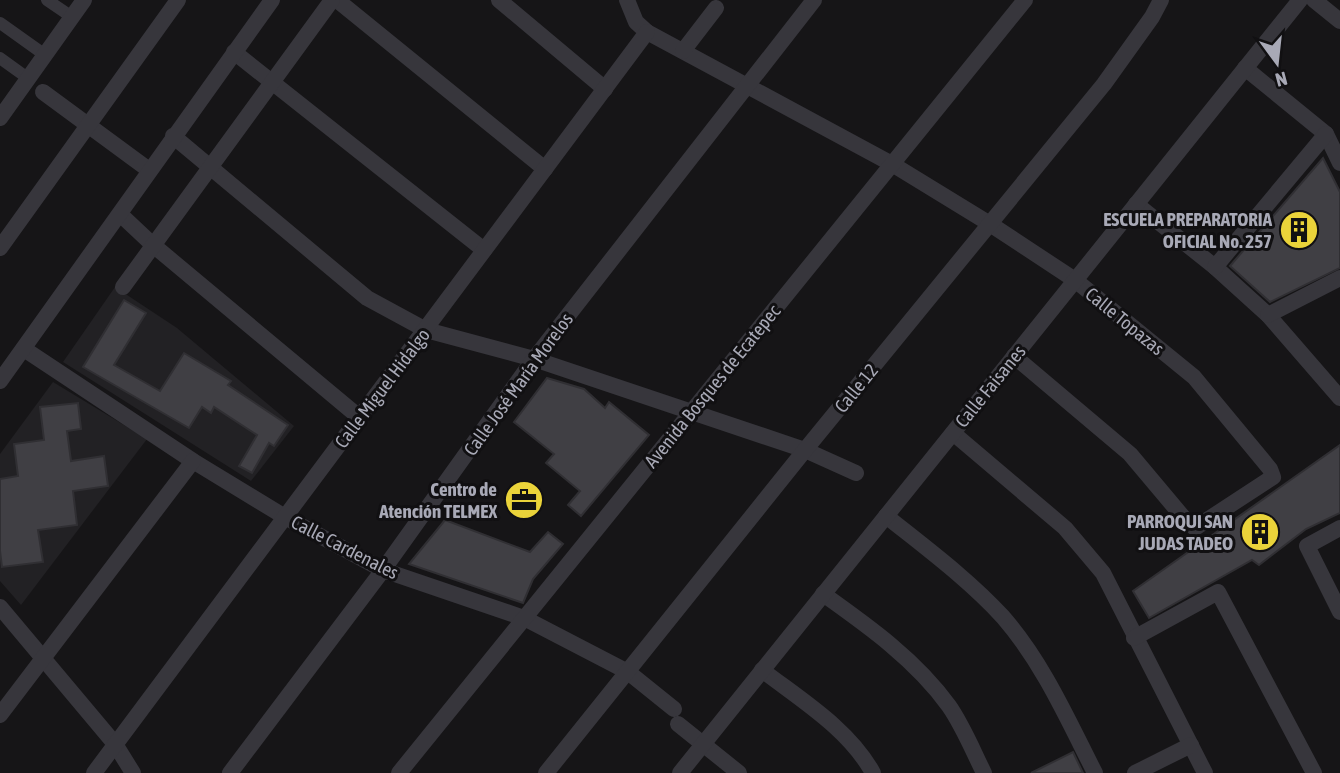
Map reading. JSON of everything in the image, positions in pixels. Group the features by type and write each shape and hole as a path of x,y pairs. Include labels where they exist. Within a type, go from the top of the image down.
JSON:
{"street":[{"path":"47,0 72,17"},
{"path":"0,118 7,94 29,79 84,0"},
{"path":"0,248 178,0"},
{"path":"0,381 272,0"},
{"path":"123,287 335,0 545,169"},
{"path":"499,0 605,89"},
{"path":"627,0 636,22 647,32"},
{"name":"Calle José María Morelos","path":"230,773 383,570 534,359 814,0"},
{"name":"Avenida Bosques de Ecatepec","path":"399,773 1025,0"},
{"name":"Calle 12","path":"546,773 1104,84 1161,0"},
{"name":"Calle Faisanes","path":"680,773 1300,0"},
{"path":"1314,0 1340,21"},
{"path":"683,51 716,8"},
{"path":"0,23 45,55"},
{"name":"Calle Miguel Hidalgo","path":"94,773 647,32"},
{"name":"Calle Topazas","path":"647,32 892,164 1075,280 1194,377 1270,469 1273,477 1195,528 1130,454 1014,356"},
{"path":"234,52 484,250"},
{"path":"0,58 29,79"},
{"path":"1245,68 1326,134 1340,163"},
{"path":"43,92 149,170"},
{"path":"1215,267 1326,134"},
{"path":"173,136 367,298 426,330 534,359 806,450 856,472"},
{"path":"1136,204 1215,267 1268,315 1340,398"},
{"path":"120,214 153,245 359,417"},
{"path":"1268,315 1340,278"},
{"name":"Calle Cardenales","path":"23,349 193,461 285,517 383,570 524,618 628,672 702,745 739,773"},
{"path":"953,433 1065,528 1103,573 1205,773"},
{"path":"0,715 193,461"},
{"path":"886,516 954,570 1003,618 1042,670 1095,773"},
{"path":"1340,528 1307,546 1340,612"},
{"path":"1134,638 1218,592 1314,773"},
{"path":"823,594 863,622 909,660 949,706 984,773"},
{"path":"0,607 115,744 134,773"},
{"path":"762,670 828,721 863,754 873,773"},
{"path":"1135,773 1191,745"}],"shaded area":[{"path":"115,287 177,328 294,426 251,481 63,362"},
{"path":"53,382 147,439 21,605 0,581 0,454"}],"building":[{"name":"ESCUELA PREPARATORIA OFICIAL No. 257","path":"1323,158 1340,192 1340,268 1270,302 1230,266"},
{"path":"124,300 146,313 114,365 160,391 184,353 231,381 228,385 288,425 274,446 269,443 252,473 239,466 257,435 214,407 211,413 202,407 189,428 83,367"},
{"path":"547,378 584,389 605,408 609,402 649,435 581,516 568,505 580,491 546,463 554,454 514,422"},
{"path":"78,403 81,429 67,431 71,461 104,456 108,486 73,491 77,525 38,530 43,562 2,567 0,479 18,476 14,444 44,440 40,407"},
{"name":"PARROQUI SAN JUDAS TADEO","path":"1340,445 1340,513 1306,529 1259,565 1252,560 1149,618 1133,591"},
{"path":"445,520 530,552 548,532 563,544 533,579 523,603 409,564"},
{"path":"1073,752 1083,773 1031,773"}],"place":[{"name":"ESCUELA PREPARATORIA OFICIAL No. 257","path":"1299,230"},
{"name":"Centro de Atención TELMEX","path":"524,500"},
{"name":"PARROQUI SAN JUDAS TADEO","path":"1260,532"}]}
